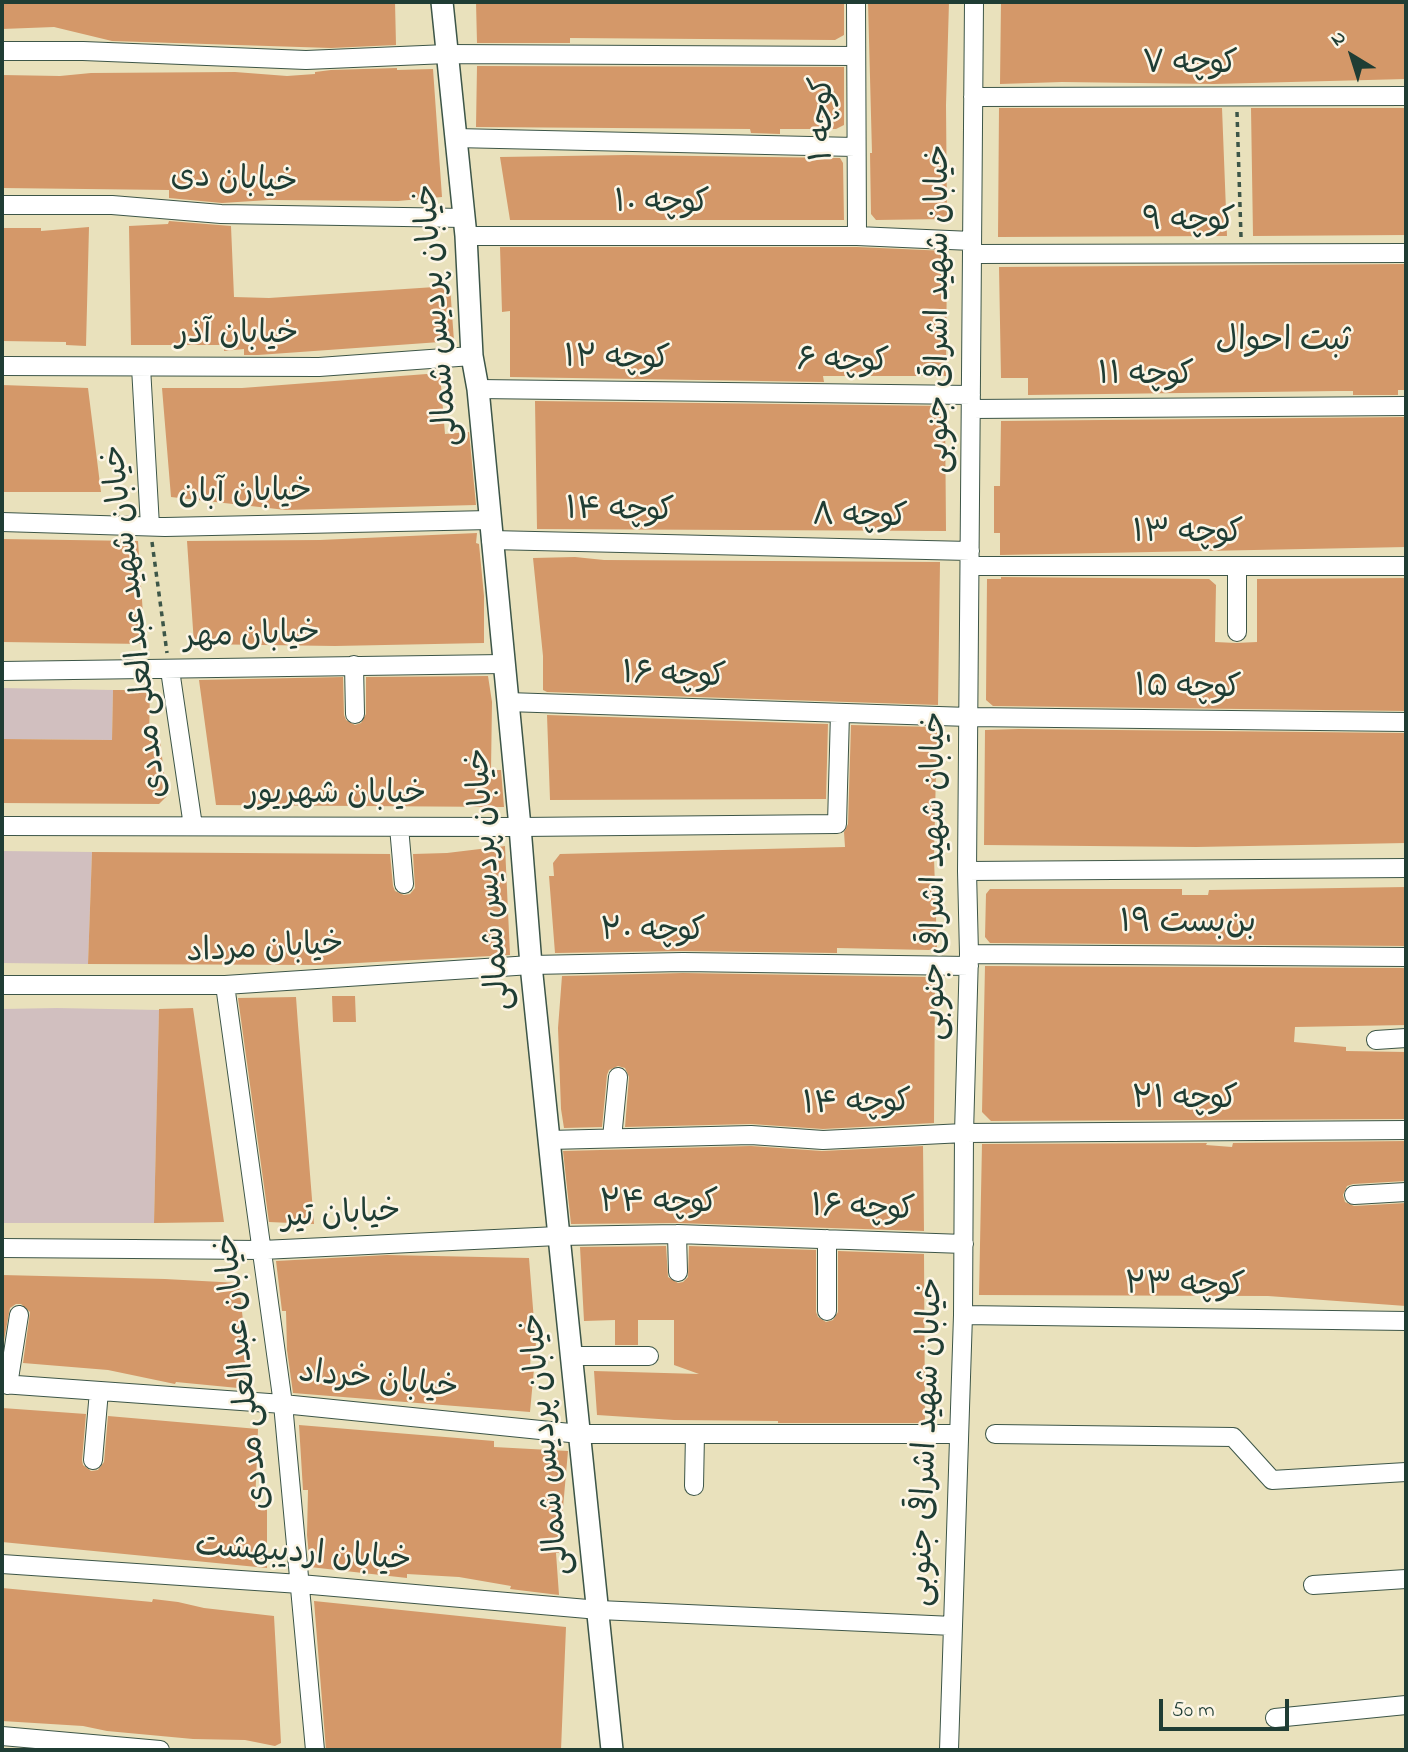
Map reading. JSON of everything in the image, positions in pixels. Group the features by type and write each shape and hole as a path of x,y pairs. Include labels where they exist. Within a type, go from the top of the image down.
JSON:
{"street":[{"name":"خیابان پردیس شمالی","path":"442,2 465,227 472,356 478,389 531,965 612,1750"},
{"name":"کوچه ۱","path":"856,2 857,236"},
{"name":"خیابان شهید اشراقی جنوبی","path":"949,1750 964,1315 964,1133 969,960 967,871 974,2"},
{"path":"2,51 83,51 306,60 447,54 856,56"},
{"name":"کوچه ۷","path":"973,97 1406,96"},
{"path":"454,138 855,147"},
{"name":"خیابان دی","path":"2,205 112,205 221,214 465,227"},
{"name":"کوچه ۱۰","path":"465,227 857,236 972,248"},
{"name":"کوچه ۹","path":"972,248 1406,253"},
{"name":"خیابان آذر","path":"2,366 319,367 472,356"},
{"name":"خیابان شهید عبدالعلی مددی","path":"141,367 150,526"},
{"name":"کوچه ۱۲","path":"478,389 756,392"},
{"name":"کوچه ۶","path":"756,392 971,402"},
{"name":"کوچه ۱۱","path":"971,402 1406,406"},
{"name":"خیابان آبان","path":"2,522 491,530"},
{"name":"کوچه ۱۴","path":"491,530 748,546"},
{"name":"کوچه ۸","path":"748,546 970,559"},
{"name":"کوچه ۱۳","path":"970,559 1237,566 1406,566"},
{"path":"1237,566 1237,632"},
{"name":"خیابان مهر","path":"2,671 503,664"},
{"path":"354,665 355,714"},
{"name":"خیابان شهید عبدالعلی مددی","path":"170,670 193,826"},
{"name":"کوچه ۱۶","path":"507,702 840,713"},
{"path":"840,713 968,718"},
{"name":"خیابان شهریور","path":"2,826 520,827 837,824 840,713"},
{"name":"کوچه ۱۵","path":"968,718 1406,722"},
{"path":"399,827 404,884"},
{"path":"967,871 1406,868"},
{"name":"بن‌بست ۱۹","path":"969,960 1406,957"},
{"name":"کوچه ۲۰","path":"531,965 683,962 775,965 969,960"},
{"name":"خیابان مرداد","path":"2,985 225,985 531,965"},
{"name":"خیابان عبدالعلی مددی","path":"225,985 283,1404 315,1750"},
{"path":"1376,1040 1406,1038"},
{"path":"611,1138 618,1077"},
{"name":"کوچه ۲۱","path":"964,1133 1406,1130"},
{"name":"کوچه ۱۴","path":"549,1140 751,1135 823,1140 964,1133"},
{"path":"1354,1195 1406,1192"},
{"path":"677,1234 678,1272"},
{"name":"خیابان تیر","path":"2,1248 262,1250 558,1236"},
{"name":"کوچه ۲۴","path":"558,1236 760,1236"},
{"name":"کوچه ۱۶","path":"760,1236 964,1244"},
{"path":"827,1239 827,1311"},
{"path":"5,1385 19,1315"},
{"name":"کوچه ۲۳","path":"964,1315 1406,1321"},
{"path":"572,1356 649,1356"},
{"name":"خیابان خرداد","path":"5,1385 283,1404 580,1434 959,1434"},
{"path":"93,1460 99,1391"},
{"path":"694,1486 695,1434"},
{"path":"995,1434 1233,1437 1272,1480 1406,1472"},
{"name":"خیابان اردیبهشت","path":"2,1564 300,1584 599,1610 953,1626"},
{"path":"1313,1585 1406,1579"},
{"path":"1275,1718 1406,1706"},
{"path":"2,1736 160,1750"}],"path":[{"path":"1237,97 1241,253"},
{"name":"خیابان شهید عبدالعلی مددی","path":"150,526 170,670"}],"shaded area":[{"path":"2,688 113,690 112,740 2,739"},
{"path":"2,851 92,852 88,964 2,963"},
{"path":"2,1009 159,1010 154,1223 2,1223"}],"building":[{"path":"2,2 395,2 396,45 331,48 112,41 54,27 2,29"},
{"path":"476,2 844,2 844,35 835,40 570,38 570,43 477,43"},
{"path":"868,2 949,2 947,219 876,220 871,214"},
{"path":"1001,2 1406,2 1406,79 1214,84 1000,84"},
{"path":"477,66 844,67 844,125 836,129 780,129 780,134 751,133 750,129 476,127"},
{"path":"433,69 442,197 398,201 269,200 222,203 169,198 169,190 2,188 2,75 235,72 287,76 331,70"},
{"path":"999,108 1222,108 1227,236 998,237"},
{"path":"1251,108 1406,108 1406,235 1253,236"},
{"path":"626,155 840,158 843,163 844,220 510,220 500,157"},
{"path":"169,221 231,226 234,297 269,298 450,286 454,341 258,355 244,355 244,349 224,351 224,345 131,345 129,226 168,224"},
{"path":"89,227 86,346 66,345 66,342 2,341 2,228 41,228 41,231"},
{"path":"500,247 857,247 947,251 946,376 823,376 824,382 510,377 510,311 502,312"},
{"path":"1406,264 1406,390 1398,390 1398,395 1353,395 1353,391 1337,391 1028,395 1028,378 1001,378 999,267"},
{"path":"440,373 445,434 469,432 476,505 286,510 171,497 162,388 242,388"},
{"path":"2,385 88,388 101,492 2,492"},
{"path":"535,401 945,406 946,531 537,529"},
{"path":"1406,417 1406,547 1000,555 1000,533 994,533 994,486 1000,486 1001,421"},
{"path":"477,533 484,596 484,643 335,646 194,644 187,541 320,540"},
{"path":"2,539 138,541 145,644 2,642"},
{"path":"575,557 604,560 940,562 938,705 547,692 543,690 543,656 533,558"},
{"path":"1406,578 1406,711 993,706 986,700 987,579 1209,579 1216,585 1215,642 1236,643 1257,642 1257,579"},
{"path":"488,676 492,702 491,770 501,770 504,807 216,805 199,680 343,677 344,715 346,720 355,725 361,723 366,714 366,677"},
{"path":"113,690 150,690 149,741 160,741 167,796 159,804 2,803 2,739 112,740"},
{"path":"547,715 828,724 826,799 550,800"},
{"path":"851,725 937,727 934,858 937,947 929,950 837,948 837,953 555,953 549,876 554,876 553,863 560,854 845,847"},
{"path":"985,730 1406,733 1406,843 1196,847 984,845"},
{"path":"505,846 510,955 319,965 88,964 92,852 390,854 393,886 395,891 404,895 410,894 415,888 413,854"},
{"path":"1406,887 1406,946 990,943 985,937 986,894 990,889 1182,889 1182,895 1208,895 1209,890"},
{"path":"985,966 1406,968 1406,1025 1295,1027 1294,1042 1346,1047 1346,1051 1406,1052 1406,1119 991,1121 982,1112"},
{"path":"683,973 930,977 935,981 934,1123 823,1129 751,1124 625,1127 629,1077 625,1068 618,1066 609,1070 607,1075 602,1127 564,1128 558,1028 562,976"},
{"path":"332,996 355,996 356,1022 333,1022"},
{"path":"296,997 314,1224 269,1222 238,998"},
{"path":"193,1008 224,1222 154,1223 159,1009"},
{"path":"1406,1141 1406,1181 1353,1184 1347,1186 1343,1195 1345,1202 1354,1206 1406,1203 1406,1306 1268,1296 979,1295 982,1144 1207,1143 1206,1145 1232,1147 1233,1143"},
{"path":"751,1146 822,1151 923,1146 924,1231 677,1223 571,1224 563,1151"},
{"path":"666,1246 668,1277 678,1283 688,1277 689,1246 816,1250 816,1312 818,1317 826,1322 833,1320 838,1312 838,1251 924,1254 925,1423 778,1423 597,1415 594,1371 699,1374 674,1365 674,1320 638,1320 638,1345 615,1345 615,1320 584,1321 580,1247"},
{"path":"387,1255 529,1258 536,1346 531,1346 530,1369 534,1369 530,1412 293,1393 287,1350 286,1311 282,1311 276,1261"},
{"path":"2,1275 239,1283 247,1359 244,1386 238,1388 175,1384 108,1370 23,1363 30,1312 21,1304 10,1308 2,1351"},
{"path":"2,1408 86,1414 82,1460 83,1465 91,1471 98,1470 104,1462 108,1416 258,1429 255,1506 267,1507 267,1568 2,1542"},
{"path":"299,1425 494,1441 494,1447 568,1451 559,1553 556,1553 559,1595 510,1589 511,1586 459,1577 407,1574 407,1578 310,1567 307,1535 308,1490 303,1490"},
{"path":"2,1588 152,1602 153,1599 274,1616 281,1743 275,1746 245,1740 193,1739 107,1731 83,1726 2,1721"},
{"path":"314,1601 566,1627 561,1750 326,1750"}],"district":[{"name":"ثبت احوال","path":"1283,344"}]}
